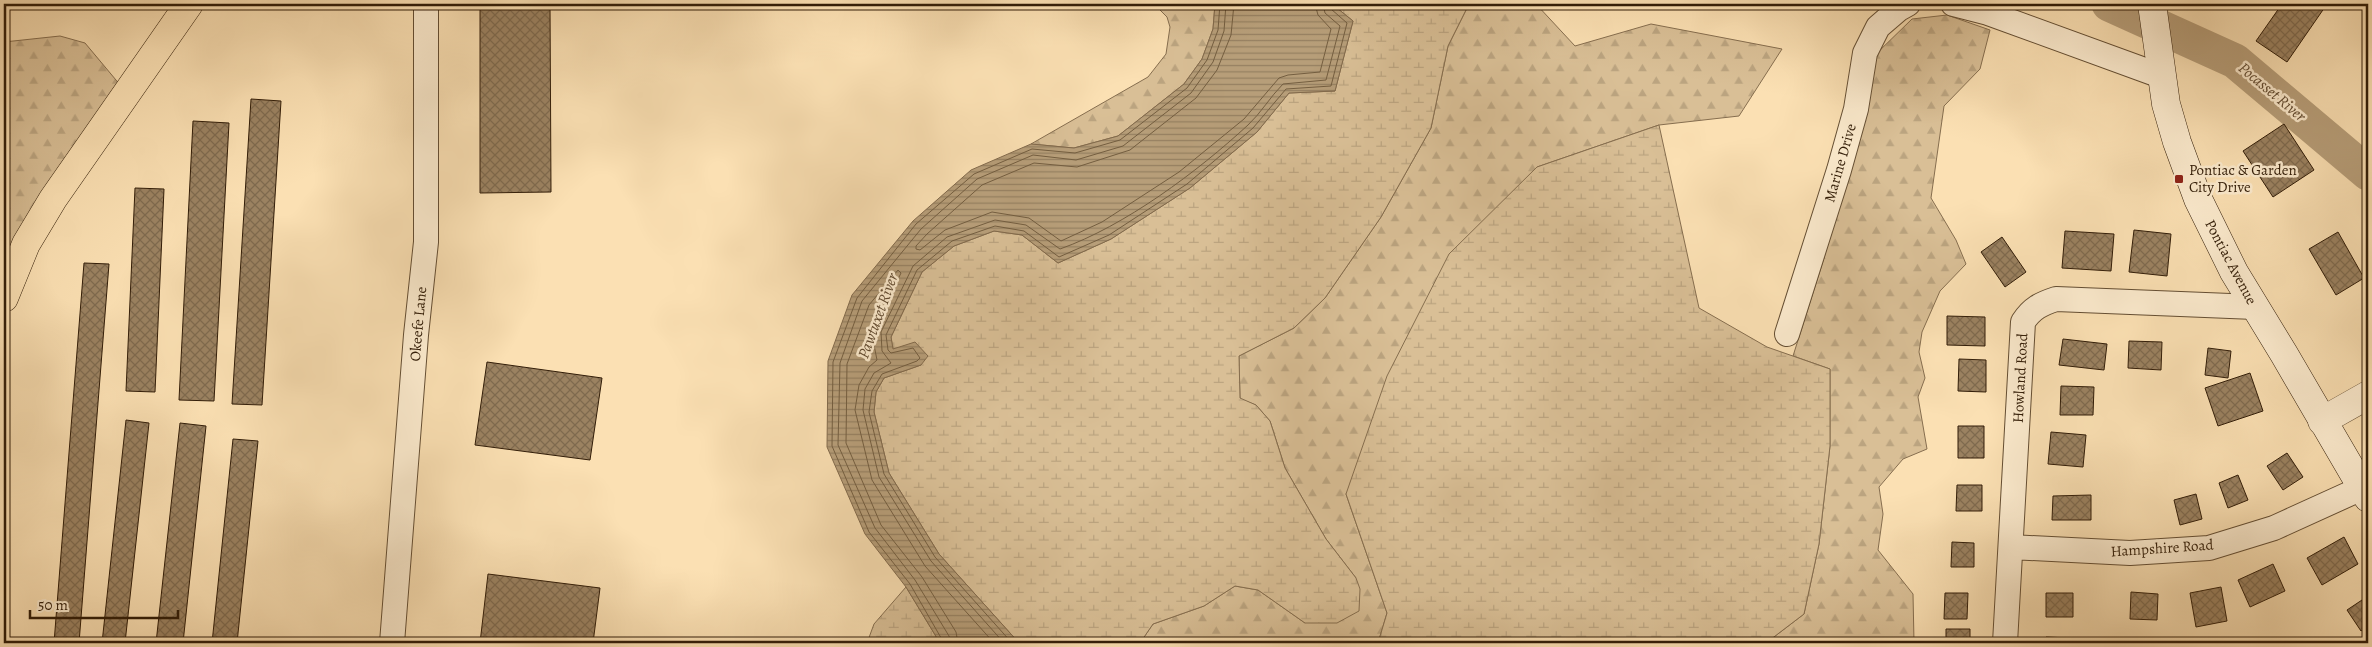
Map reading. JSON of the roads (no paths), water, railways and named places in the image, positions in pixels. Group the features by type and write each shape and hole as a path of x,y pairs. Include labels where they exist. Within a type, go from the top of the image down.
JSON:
{"highway":[{"path":"4,298 26,244 53,199 189,4"}],"main road":[{"name":"Pontiac Avenue","path":"2152,4 2166,104 2177,142 2198,199 2234,272 2365,493"},
{"path":"2322,421 2368,395"}],"street":[{"name":"Okeefe Lane","path":"392,643 416,335 426,242 426,4"},
{"name":"Marine Drive","path":"1787,334 1839,170 1856,109 1865,53 1878,27 1908,4"},
{"path":"1953,4 1988,13 2161,76"},
{"name":"Howland Road","path":"2005,643 2023,322 2038,305 2056,299 2255,307"},
{"name":"Hampshire Road","path":"2011,547 2130,553 2209,548 2274,528 2365,493"}],"water":[{"name":"Pawtuxet River","path":"1215,4 1332,4 1353,21 1335,91 1289,93 1257,132 1190,188 1111,239 1058,263 1022,235 994,231 954,246 922,272 891,337 893,349 915,342 928,356 921,365 884,378 876,392 874,412 889,473 939,554 1019,643 940,643 906,587 865,534 827,447 828,361 852,295 913,221 971,170 1031,144 1074,148 1118,136 1184,84 1202,59 1213,29"}],"waterway":[{"name":"Pocasset River","path":"2109,4 2235,61 2368,173"}],"place":[{"name":"Pontiac & Garden City Drive","path":"2179,179"}]}
